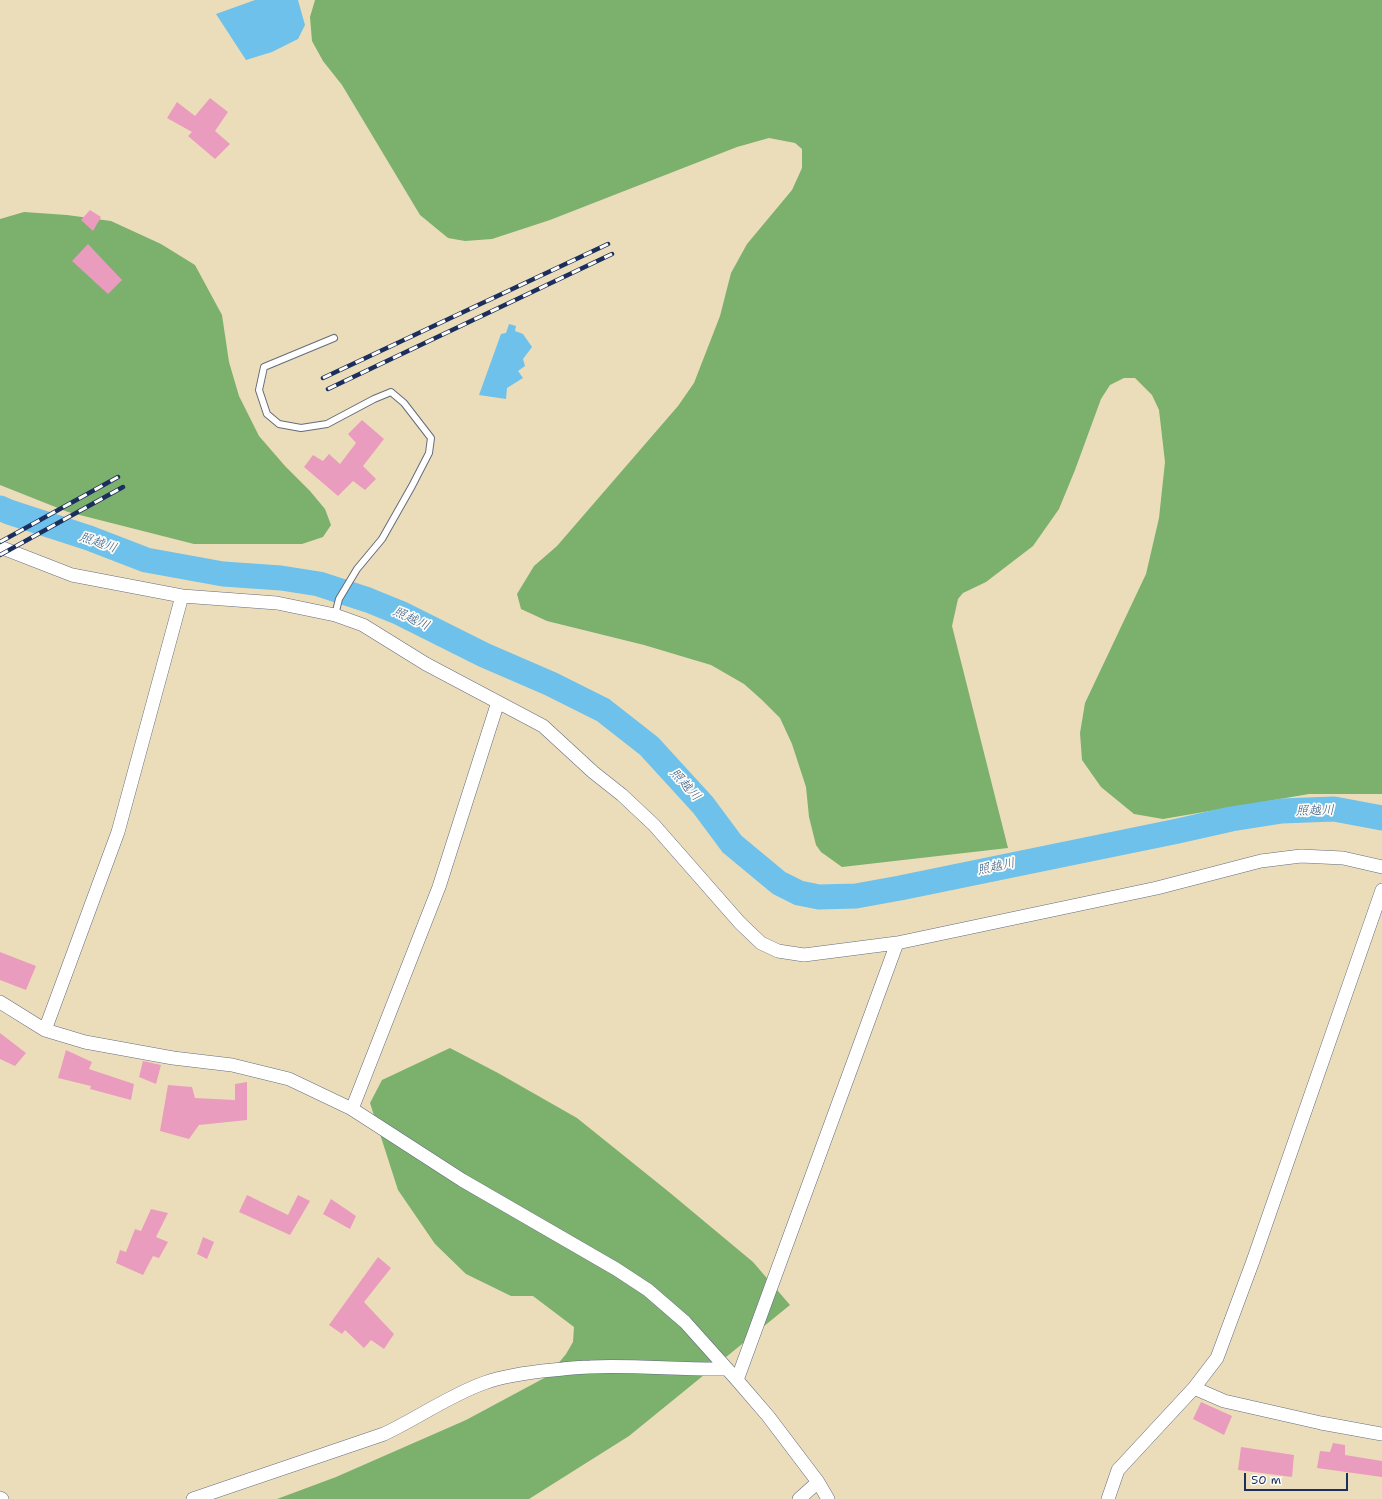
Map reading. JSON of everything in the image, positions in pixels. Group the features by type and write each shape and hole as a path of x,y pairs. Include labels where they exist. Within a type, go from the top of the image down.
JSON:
{"street":[{"path":"0,548 72,575 182,596 277,603 335,615 363,625 426,664 543,726 654,825 740,923 761,943 778,952 804,955 897,942 1157,888 1260,861 1301,856 1343,858 1382,867"},
{"path":"45,1030 118,832 182,596"},
{"path":"352,1109 439,887 498,702"},
{"path":"1108,1499 1118,1470 1194,1388 1217,1358 1253,1261 1382,890"},
{"path":"737,1380 897,942"},
{"path":"0,1002 45,1030 85,1042 173,1058 232,1065 289,1079 352,1109 462,1180 616,1269 648,1290 685,1322 737,1380 768,1416 818,1482 828,1499"},
{"path":"193,1499 384,1434 485,1382 530,1372 590,1367 657,1367 693,1370 726,1369"},
{"path":"1194,1388 1224,1401 1382,1434"},
{"path":"799,1499 818,1482"}],"lane":[{"path":"334,338 264,366 259,390 267,414 279,424 301,428 327,424 374,399 391,392 404,402 431,438 429,453 382,539 357,569 339,599 335,615"}],"green space":[{"path":"315,0 1382,0 1382,794 1309,794 1163,819 1134,814 1101,787 1082,760 1080,733 1085,703 1146,574 1159,518 1165,462 1159,410 1152,395 1135,378 1124,378 1110,385 1101,399 1059,509 1033,546 986,582 963,593 958,599 952,626 1008,848 842,867 821,852 816,845 809,817 806,787 792,744 780,718 744,684 711,665 644,645 547,621 521,609 517,594 534,566 557,546 678,406 694,383 720,316 731,273 747,244 792,190 802,168 802,149 795,143 769,138 737,147 550,220 492,239 465,241 448,238 420,215 342,85 323,61 312,41 310,17"},
{"path":"24,212 67,215 111,221 161,244 195,265 222,315 229,362 239,396 259,436 325,509 331,525 323,537 302,544 194,544 68,512 0,485 0,219"},
{"path":"450,1048 498,1073 577,1118 753,1262 790,1305 629,1436 529,1499 277,1499 336,1477 466,1420 548,1376 566,1354 573,1342 574,1327 533,1296 511,1296 466,1274 435,1244 398,1190 370,1103 382,1080"}],"water":[{"path":"255,0 298,0 305,25 298,39 272,52 246,60 216,14"},
{"path":"509,324 516,326 515,331 523,334 532,347 523,359 525,366 518,371 523,378 507,388 506,399 479,395 501,334 506,333"}],"building":[{"path":"210,98 228,112 215,131 230,144 215,159 188,136 192,132 167,118 177,102 195,116"},
{"path":"90,210 101,217 93,231 81,220"},
{"path":"88,244 122,280 108,294 72,261"},
{"path":"362,420 384,439 363,466 376,479 365,490 353,481 338,496 304,467 313,455 323,461 329,454 340,464 356,443 348,434"},
{"path":"0,952 36,966 26,990 0,980"},
{"path":"0,1033 26,1053 15,1066 0,1059"},
{"path":"66,1050 92,1062 89,1069 134,1084 131,1100 90,1089 91,1086 58,1078"},
{"path":"143,1061 161,1065 156,1084 139,1077"},
{"path":"247,1082 247,1120 199,1125 189,1139 160,1131 168,1085 192,1087 195,1098 235,1100 235,1084"},
{"path":"247,1195 288,1215 298,1195 310,1201 290,1235 239,1212"},
{"path":"331,1199 356,1216 350,1229 323,1214"},
{"path":"151,1209 168,1213 156,1237 168,1242 159,1258 153,1256 143,1275 116,1263 120,1250 126,1252 135,1229 141,1231"},
{"path":"203,1237 214,1242 207,1259 197,1254"},
{"path":"378,1257 391,1268 364,1302 394,1334 384,1349 371,1340 364,1348 345,1330 342,1334 329,1325"},
{"path":"1201,1402 1232,1416 1224,1435 1193,1419"},
{"path":"1333,1443 1345,1445 1345,1455 1382,1461 1382,1477 1317,1468 1320,1451 1330,1452"},
{"path":"1241,1447 1294,1455 1292,1477 1238,1470"}],"waterway":[{"name":"照越川","path":"0,508 89,538 146,560 223,574 281,578 319,584 368,600 400,613 484,655 551,684 603,710 649,746 703,805 732,844 779,883 799,893 819,897 856,896 1231,819 1282,811 1334,809 1382,818"}],"railway":[{"path":"323,378 608,244"},
{"path":"328,389 612,254"},
{"path":"0,542 118,477"},
{"path":"0,555 123,487"}]}
